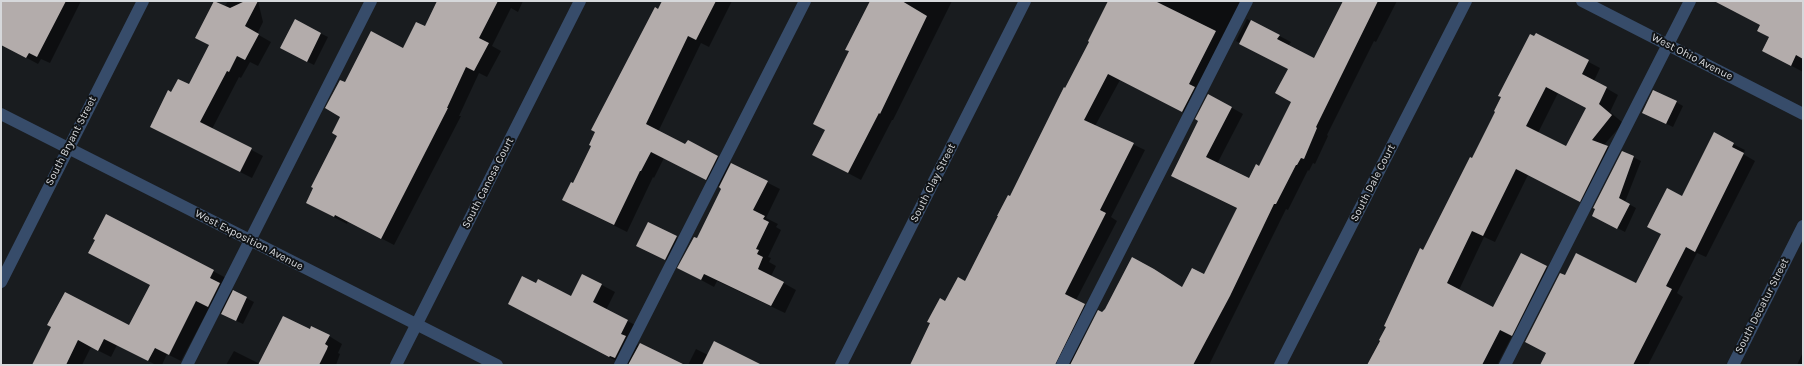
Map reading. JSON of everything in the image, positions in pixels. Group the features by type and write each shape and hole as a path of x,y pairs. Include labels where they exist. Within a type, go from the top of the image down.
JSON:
{"street":[{"name":"South Bryant Street","path":"1,282 142,1"},
{"path":"187,365 371,1"},
{"name":"South Canosa Court","path":"396,365 580,1"},
{"path":"620,365 805,1"},
{"name":"South Clay Street","path":"841,365 1025,1"},
{"path":"1062,365 1247,1"},
{"name":"South Dale Court","path":"1280,365 1466,1"},
{"name":"West Ohio Avenue","path":"1582,1 1803,114"},
{"path":"1505,365 1690,1"},
{"name":"West Exposition Avenue","path":"1,114 497,365"},
{"name":"South Decatur Street","path":"1733,365 1803,226"}],"building":[{"path":"1,1 66,1 37,57 29,53 26,58 1,45"},
{"path":"214,1 230,8 245,1 258,1 245,26 259,34 245,60 237,56 229,72 227,71 200,122 252,148 240,172 150,127 168,90 171,92 178,79 189,84 209,45 195,38"},
{"path":"437,1 498,1 479,38 489,43 474,71 466,67 448,108 381,239 335,215 334,217 306,203 313,188 311,187 337,136 332,133 340,117 325,108 340,80 345,82 371,31 403,48 416,22 425,26"},
{"path":"662,1 716,1 696,40 688,36 646,124 685,144 688,140 718,156 706,180 651,152 640,171 614,225 562,200 571,182 573,183 591,146 589,145 595,132 591,130 655,7 658,9"},
{"path":"870,1 902,1 927,16 880,114 879,113 848,173 812,155 825,130 813,124 849,51 845,50"},
{"path":"1108,1 1155,1 1216,31 1189,84 1195,87 1182,112 1108,74 1084,120 1134,143 1100,210 1106,213 1065,294 1085,304 1055,365 910,365 930,323 927,322 940,298 945,301 958,277 965,281 997,216 1008,195 1010,196 1064,87 1065,88 1089,42 1088,41"},
{"path":"1343,1 1378,1 1316,127 1317,128 1304,159 1301,158 1296,165 1276,204 1274,204 1230,296 1193,365 1070,365 1098,310 1102,312 1105,309 1132,257 1182,287 1192,268 1204,274 1237,208 1171,176 1198,121 1195,119 1208,94 1232,107 1206,157 1249,178 1256,164 1259,166 1291,102 1275,93 1288,69 1239,44 1251,20 1280,35 1277,39 1314,58"},
{"path":"1714,1 1803,1 1803,59 1796,55 1791,66 1762,51 1769,37 1757,31 1760,25"},
{"path":"295,19 321,33 307,62 280,48"},
{"path":"1536,33 1589,60 1582,74 1607,87 1599,104 1612,115 1592,140 1608,146 1580,202 1516,169 1483,236 1472,231 1447,283 1493,307 1521,253 1547,266 1512,336 1500,330 1482,365 1367,365 1380,341 1379,340 1386,327 1384,326 1420,248 1423,250 1470,157 1472,158 1495,112 1494,111 1501,97 1498,96 1530,34 1534,36","holes":["1546,87 1586,108 1566,146 1526,126"]},
{"path":"1653,90 1677,101 1666,124 1642,113"},
{"path":"1714,132 1734,143 1732,147 1744,153 1695,252 1686,247 1666,286 1672,289 1633,365 1540,365 1546,353 1525,342 1560,273 1565,275 1576,253 1636,283 1661,234 1647,227 1667,188 1682,196"},
{"path":"1622,151 1634,156 1619,198 1630,204 1617,229 1592,216 1595,209 1593,208"},
{"path":"731,163 768,181 753,210 765,216 763,219 769,222 756,249 759,250 757,254 763,257 758,269 784,282 771,306 704,274 701,280 677,268 694,237 697,238 721,189 719,187"},
{"path":"106,214 214,270 210,278 220,283 208,307 196,301 169,355 155,348 148,361 104,339 98,351 78,340 66,365 32,365 51,327 47,325 65,292 129,325 150,285 88,253 95,240 93,239"},
{"path":"648,222 677,236 665,260 636,246"},
{"path":"582,274 602,284 593,302 628,320 621,334 626,336 615,358 609,357 508,304 522,276 536,283 538,279 571,296"},
{"path":"233,290 247,297 236,321 221,314"},
{"path":"283,316 310,329 311,326 330,335 325,344 328,346 327,349 319,365 258,365"},
{"path":"714,341 762,365 702,365"},
{"path":"640,343 685,365 628,365"}]}
